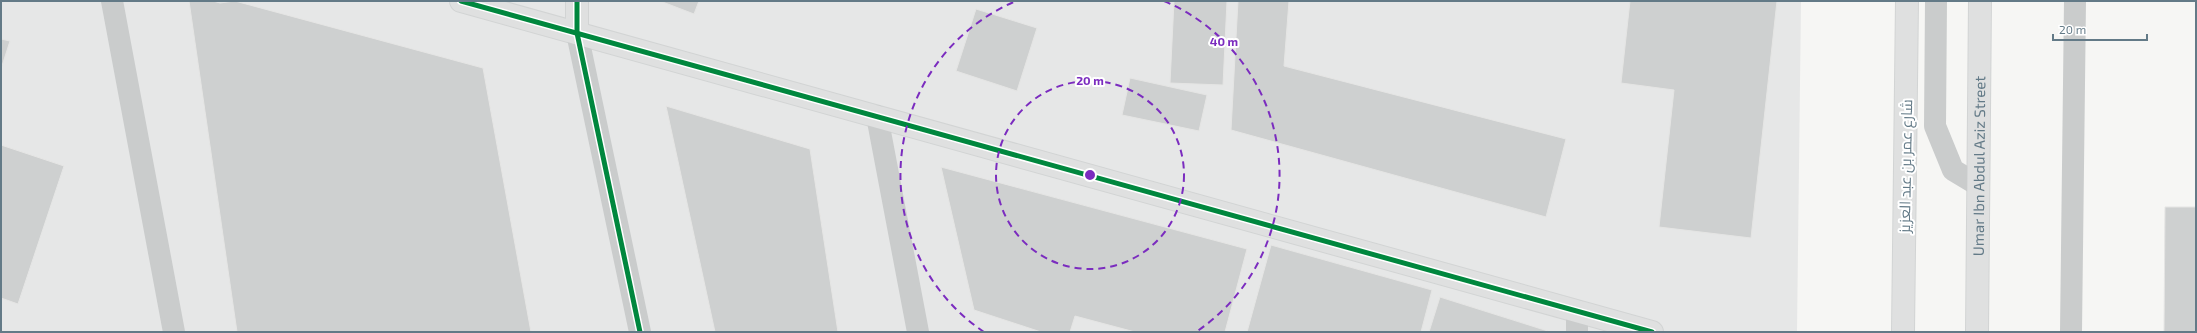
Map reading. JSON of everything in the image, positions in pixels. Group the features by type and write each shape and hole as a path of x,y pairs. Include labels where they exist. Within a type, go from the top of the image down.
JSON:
{"street":[{"path":"112,1 174,332"},
{"path":"461,1 877,116 1577,322 1652,332"},
{"path":"577,1 577,33 640,332"},
{"name":"شارع عمر بن عبد العزيز","path":"1903,332 1907,1"},
{"path":"1936,1 1935,126 1953,170 1978,185"},
{"name":"Umar Ibn Abdul Aziz Street","path":"1977,332 1980,1"},
{"path":"2071,332 2074,1"},
{"path":"877,116 918,332"}],"shaded area":[{"path":"1,1 1801,1 1797,332 1,332"}],"building":[{"path":"189,1 213,1 220,3 235,1 483,68 531,332 237,332"},
{"path":"660,1 699,1 694,14"},
{"path":"1174,1 1227,1 1223,85 1170,83"},
{"path":"1238,1 1289,1 1284,66 1566,139 1546,217 1231,130"},
{"path":"1630,1 1777,1 1751,238 1659,227 1674,90 1621,83"},
{"path":"976,9 1037,28 1017,91 956,71"},
{"path":"1,39 10,41 1,69"},
{"path":"1130,78 1207,95 1199,131 1122,115"},
{"path":"666,106 810,149 838,332 715,332"},
{"path":"1,145 64,166 18,304 1,298"},
{"path":"941,167 1247,249 1225,332 1135,332 1075,316 1070,332 1041,332 974,310"},
{"path":"2165,207 2196,207 2196,332 2164,332"},
{"path":"1271,245 1432,290 1421,332 1247,332"},
{"path":"1440,297 1551,332 1429,332"}],"cycle path":[{"path":"461,1 1652,332"},
{"path":"577,1 577,33 640,332"}]}
